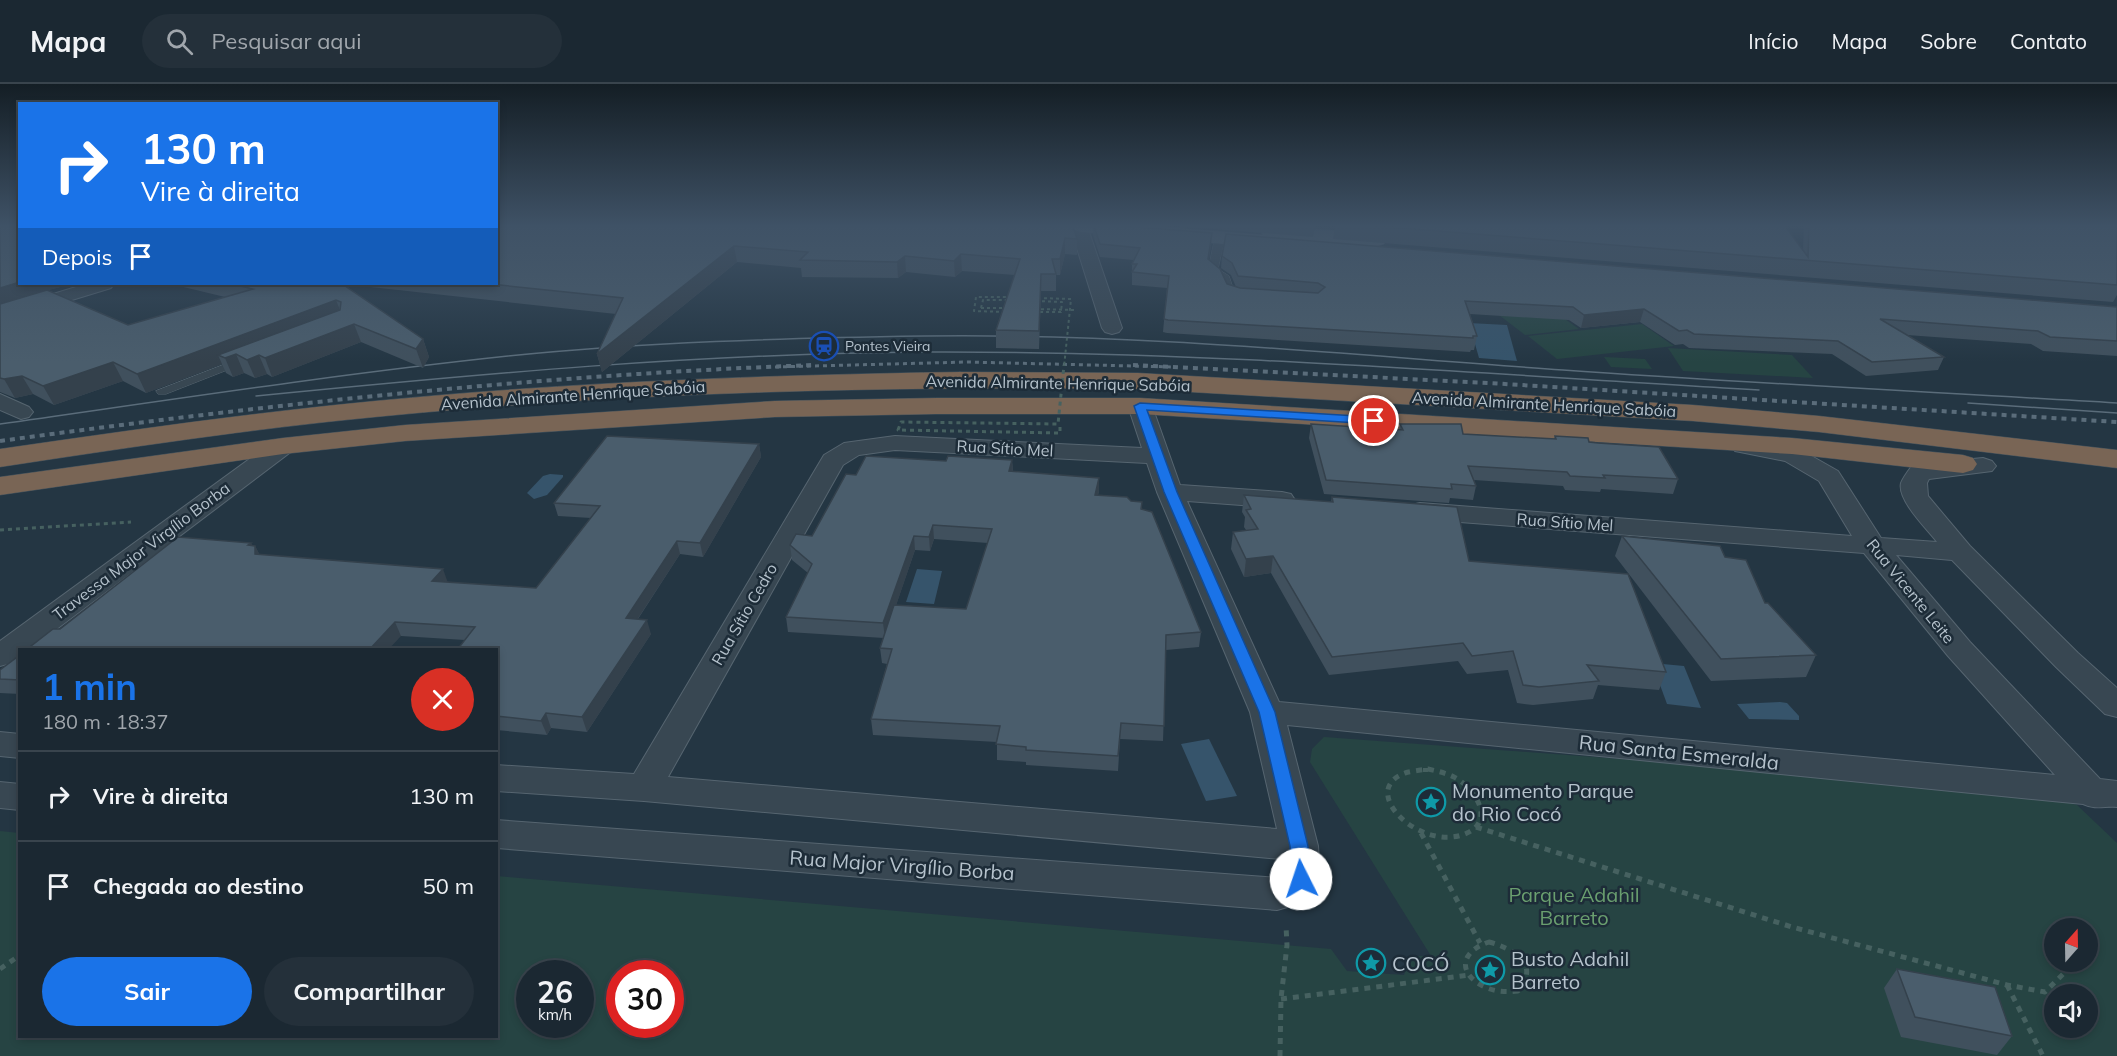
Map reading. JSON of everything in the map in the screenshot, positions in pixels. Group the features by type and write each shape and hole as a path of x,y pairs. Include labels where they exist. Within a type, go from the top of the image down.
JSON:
{"highway":[{"name":"Avenida Almirante Henrique Sabóia","path":"0,458 216,428 426,404 804,381 1138,381 1693,412 1818,424 2117,459"},
{"name":"Avenida Almirante Henrique Sabóia","path":"0,486 283,447 486,427 775,409 936,406 1140,406 1834,449 2117,482"},
{"path":"1818,424 2117,443"}],"street":[{"path":"1093,271 1109,320"},
{"path":"0,316 101,285"},
{"path":"0,401 21,412"},
{"path":"498,778 644,788 1295,872 1267,712 1170,492 1140,406"},
{"name":"Rua Vicente Leite","path":"1709,441 1792,455 1829,476 1872,546 1959,649 2108,797"},
{"name":"Rua Sítio Mel","path":"853,448 895,443 1157,456"},
{"name":"Travessa Major Virgílio Borba","path":"0,656 182,519 283,447"},
{"name":"Rua Sítio Cedro","path":"644,788 823,474 833,460 853,448"},
{"path":"1983,466 1920,472 1914,483 1915,497 1960,552 2067,660 2117,706"},
{"path":"1170,492 1301,502"},
{"name":"Rua Sítio Mel","path":"1396,509 1960,552"},
{"name":"Rua Santa Esmeralda","path":"1267,712 2108,797"},
{"path":"0,744 18,746"},
{"path":"0,795 18,797"},
{"name":"Rua Major Virgílio Borba","path":"498,834 1295,872"}],"lane":[{"path":"1215,271 1225,278 1231,293 1250,296"},
{"path":"162,392 257,355"}],"path":[{"path":"1006,312 974,311 976,297 1012,297"},
{"path":"1035,298 1071,299 1058,424 901,422 898,430 1059,433 1060,427"},
{"path":"1013,308 981,308 983,300 1017,301"},
{"path":"1028,301 1062,302 1061,312 1028,312"},
{"path":"1025,308 1109,320"},
{"path":"0,530 182,519"},
{"path":"1413,770 1443,772 1469,787 1477,796 1481,807 1481,818 1476,827 1466,834 1453,837 1437,837 1420,832 1400,819 1388,803 1387,791 1391,781 1400,774 1413,770"},
{"path":"1476,827 1792,927 2007,985 2045,992 2065,972"},
{"path":"1420,832 1480,943"},
{"path":"1280,1056 1281,999 1295,872"},
{"path":"1480,943 1500,944 1519,956 1528,972 1528,980 1518,991 1499,993 1480,985 1470,975 1465,960 1467,953 1480,943"},
{"path":"0,969 18,956"},
{"path":"1281,999 1470,975"},
{"path":"2007,985 2043,1056"}],"green space":[{"path":"1506,277 1579,329 1525,335 1456,282"},
{"path":"1642,324 1674,346 1557,359 1528,336"},
{"path":"1668,348 1792,355 1813,378 1683,371"},
{"path":"1604,357 1645,359 1652,369 1611,367"},
{"name":"Parque Adahil Barreto","path":"1324,737 2011,788 2077,805 2117,843 2117,1056 0,1056 0,831 18,833 18,1038 498,1038 498,876 1331,949 1347,971 1404,975 1410,956 1431,956 1310,762 1312,749"}],"water":[{"path":"1469,323 1507,325 1517,361 1479,358"},
{"path":"563,475 563,477 547,495 534,499 527,493 543,476"},
{"path":"917,569 942,571 934,604 906,602"},
{"path":"1652,663 1684,666 1701,708 1667,704"},
{"path":"1787,703 1799,716 1799,720 1749,719 1737,704"},
{"path":"1209,739 1237,796 1206,801 1181,744"}],"building":[{"path":"0,271 18,271 18,283 0,288"},
{"path":"498,271 702,271 597,354 623,298 498,285"},
{"path":"1016,271 1055,271 1056,274 1041,274 1039,331 996,330"},
{"path":"1221,271 1227,284 1240,288 1318,293 1325,287 1318,283 1238,276 1236,271 1682,271 2117,307 2117,341 2050,337 2038,331 1880,319 1944,357 1872,362 1838,341 1694,334 1687,330 1679,331 1644,309 1584,315 1573,307 1465,301 1477,336 1473,338 1168,320 1164,319 1169,276 1132,272"},
{"path":"1945,271 2117,271 2117,285"},
{"path":"236,285 343,285 423,339 416,349 354,324 265,358 259,355 247,360 236,354 225,358 218,355 340,310 341,302 336,300 137,374 113,362 43,386 22,376 0,378 0,304 47,290 128,325 253,289"},
{"path":"1311,424 1403,430 1400,424 1461,424 1463,434 1556,439 1555,436 1588,438 1589,442 1659,447 1678,479 1603,475 1605,478 1570,476 1567,472 1468,466 1476,486 1451,484 1452,489 1326,480"},
{"path":"607,436 759,444 700,543 677,541 626,618 647,620 582,717 546,713 541,721 498,716 498,648 459,648 475,627 395,622 371,648 29,648 53,629 60,629 178,537 251,543 248,545 255,546 255,554 443,569 432,581 536,588 600,506 554,503"},
{"path":"866,456 946,461 948,456 1012,460 1009,471 1099,478 1095,495 1127,497 1131,501 1142,502 1141,509 1152,512 1201,632 1166,635 1164,726 1121,723 1118,756 1026,750 1026,747 996,744 1000,726 871,719 892,649 880,648 894,605 966,609 992,529 933,525 929,537 914,536 883,623 786,617 812,564 790,545 796,534 812,536 846,474 856,475"},
{"path":"1244,495 1333,502 1332,497 1457,507 1469,561 1628,574 1666,672 1587,665 1599,681 1539,687 1523,685 1513,651 1472,656 1463,643 1332,657 1273,556 1246,559 1233,532 1258,529 1246,510 1251,509"},
{"path":"1622,536 1720,546 1725,557 1746,560 1765,603 1768,603 1816,655 1721,659"},
{"path":"18,656 18,680 0,679 0,670"},
{"path":"1897,969 1995,987 2012,1036 1915,1017"}],"tram line":[{"path":"0,424 317,379 508,356 612,347 924,336 1164,341 1632,375 2117,403"},
{"path":"256,396 591,366 759,356 928,352 1240,359 1759,390"},
{"path":"1968,403 2117,413"}],"railway":[{"path":"775,367 967,362 1170,367"},
{"path":"0,441 203,415 406,393 610,376 814,365"},
{"path":"1133,365 1170,367"},
{"path":"1170,367 1175,367"},
{"path":"1170,367 1489,383 2117,422"}],"place":[{"name":"Pontes Vieira","path":"824,346"},
{"name":"Monumento Parque do Rio Cocó","path":"1431,802"},
{"name":"COCÓ","path":"1371,963"},
{"name":"Busto Adahil Barreto","path":"1490,970"}],"route":[{"path":"1301,879 1299,846 1267,712 1170,492 1140,406 1374,421"}]}
